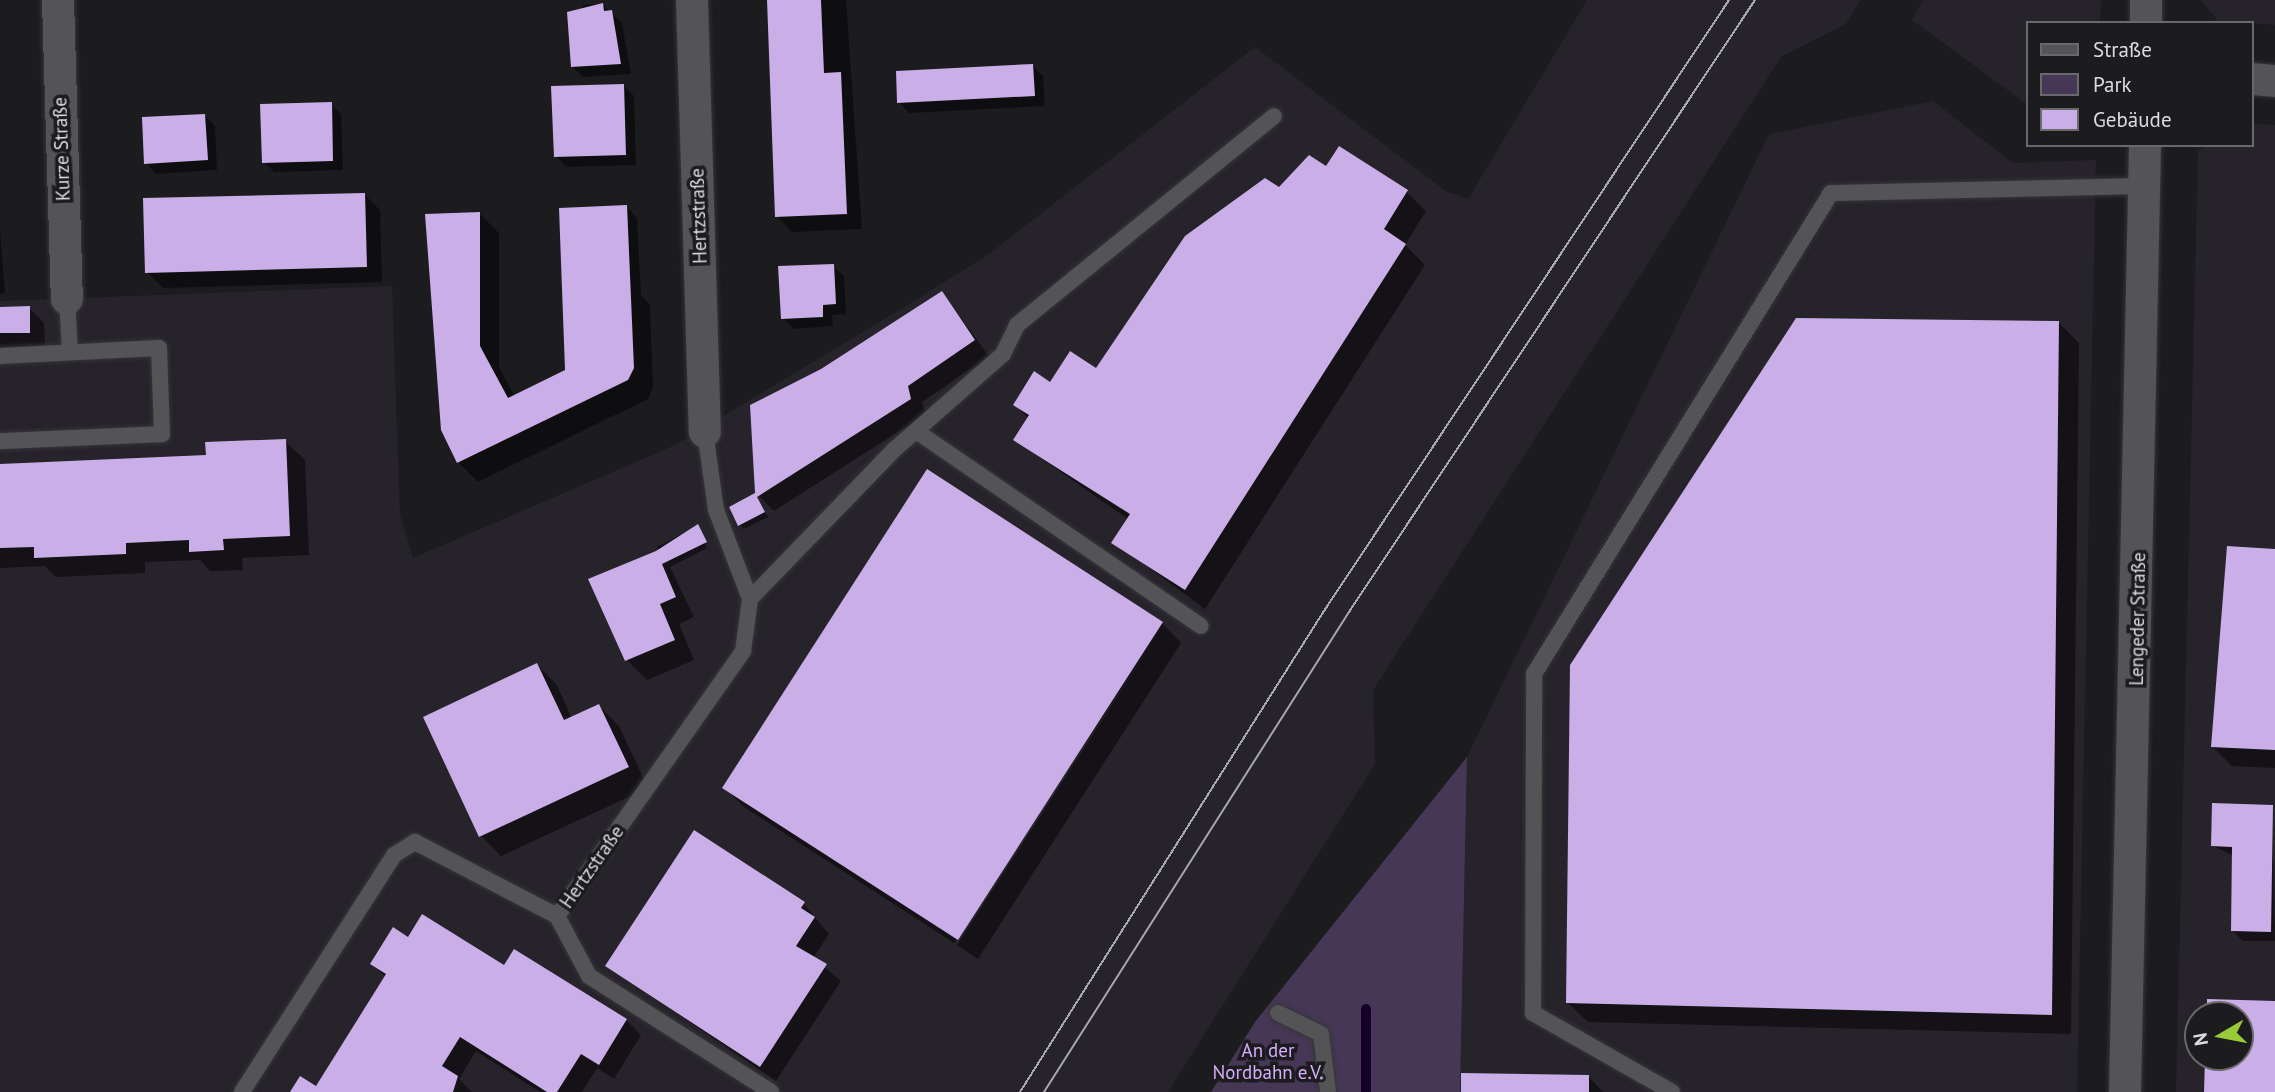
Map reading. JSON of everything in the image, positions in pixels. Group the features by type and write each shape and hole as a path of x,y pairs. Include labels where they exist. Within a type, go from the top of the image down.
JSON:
{"street":[{"name":"Kurze Straße","path":"58,0 67,299"},
{"name":"Hertzstraße","path":"692,0 704,435"},
{"path":"2146,0 2146,21"},
{"path":"2254,79 2275,81"},
{"name":"Lengeder Straße","path":"2125,1092 2145,147"}],"lane":[{"path":"750,599 916,431 1003,354 1017,325 1274,116"},
{"path":"1672,1092 1533,1013 1534,674 1831,193 2146,186"},
{"path":"67,299 70,352"},
{"path":"0,356 159,348 162,433 0,441"},
{"path":"916,431 1201,626"},
{"name":"Hertzstraße","path":"242,1092 394,855 415,842 557,916 743,651 750,599 716,510 704,435"},
{"path":"557,916 589,976 771,1092"},
{"path":"1278,1013 1321,1034 1328,1092"}],"shaded area":[{"path":"1587,0 1861,0 1846,24 1781,57 1373,690 1375,764 1168,1092 0,1092 0,301 392,286 400,514 413,558 675,445 901,309 989,254 1255,47 1446,191 1468,199"},
{"path":"1923,0 2101,0 2100,21 2026,21 2026,104 1912,20"},
{"path":"2201,0 2275,0 2275,25 2254,24 2254,21 2218,21"},
{"path":"1933,101 2013,163 2096,160 2077,1092 1460,1092 1467,757 1769,134"},
{"path":"2254,123 2275,125 2275,1092 2176,1092 2198,151 2203,147 2254,147"}],"green space":[{"name":"An der Nordbahn e.V.","path":"1467,757 1460,1092 1211,1092 1255,1022"}],"building":[{"path":"767,0 821,0 824,73 841,72 847,214 775,217"},
{"path":"603,3 604,11 612,10 621,64 571,67 567,12"},
{"path":"1033,64 1035,96 897,103 896,71"},
{"path":"624,84 626,155 554,157 551,86"},
{"path":"332,102 333,161 262,163 260,104"},
{"path":"205,114 208,160 144,164 142,117"},
{"path":"1339,146 1408,190 1384,229 1406,244 1185,590 1111,543 1130,514 1013,440 1029,415 1013,405 1034,371 1050,382 1070,351 1096,368 1185,236 1265,178 1279,187 1309,155 1326,166"},
{"path":"365,193 367,267 145,273 143,198"},
{"path":"627,205 634,368 628,380 457,463 441,430 425,214 480,212 480,346 508,398 565,370 559,208"},
{"path":"834,264 836,304 823,305 823,317 781,319 778,266"},
{"path":"942,291 975,340 908,386 911,399 757,497 765,512 738,526 729,507 755,493 750,405 821,369"},
{"path":"30,306 30,333 0,333 0,307"},
{"path":"1796,318 2059,321 2052,1015 1566,1003 1570,665"},
{"path":"286,439 290,536 223,539 224,550 189,552 189,540 126,543 126,554 34,558 34,547 0,548 0,464 206,455 205,442"},
{"path":"927,469 1163,622 958,940 722,788"},
{"path":"698,524 707,542 662,564 676,597 660,604 675,640 625,661 588,579 656,551"},
{"path":"2227,546 2275,549 2275,750 2211,747"},
{"path":"537,663 564,720 599,704 629,767 479,837 423,717"},
{"path":"2212,803 2273,805 2271,932 2231,931 2232,847 2211,846"},
{"path":"694,830 805,902 801,908 815,917 796,946 827,964 760,1067 605,966"},
{"path":"422,914 504,965 514,949 627,1019 599,1065 581,1054 557,1092 547,1092 460,1037 442,1066 458,1076 453,1092 290,1092 300,1076 316,1086 386,974 370,964 393,927 408,937"},
{"path":"2207,999 2275,1001 2275,1092 2204,1092 2205,1071 2254,1071 2254,1001"},
{"path":"1461,1073 1589,1075 1589,1092 1461,1092"}],"waterway":[{"path":"1366,1009 1366,1092"}],"tram line":[{"path":"1020,1092 1324,611 1729,0"},
{"path":"1044,1092 1349,612 1755,0"}]}
